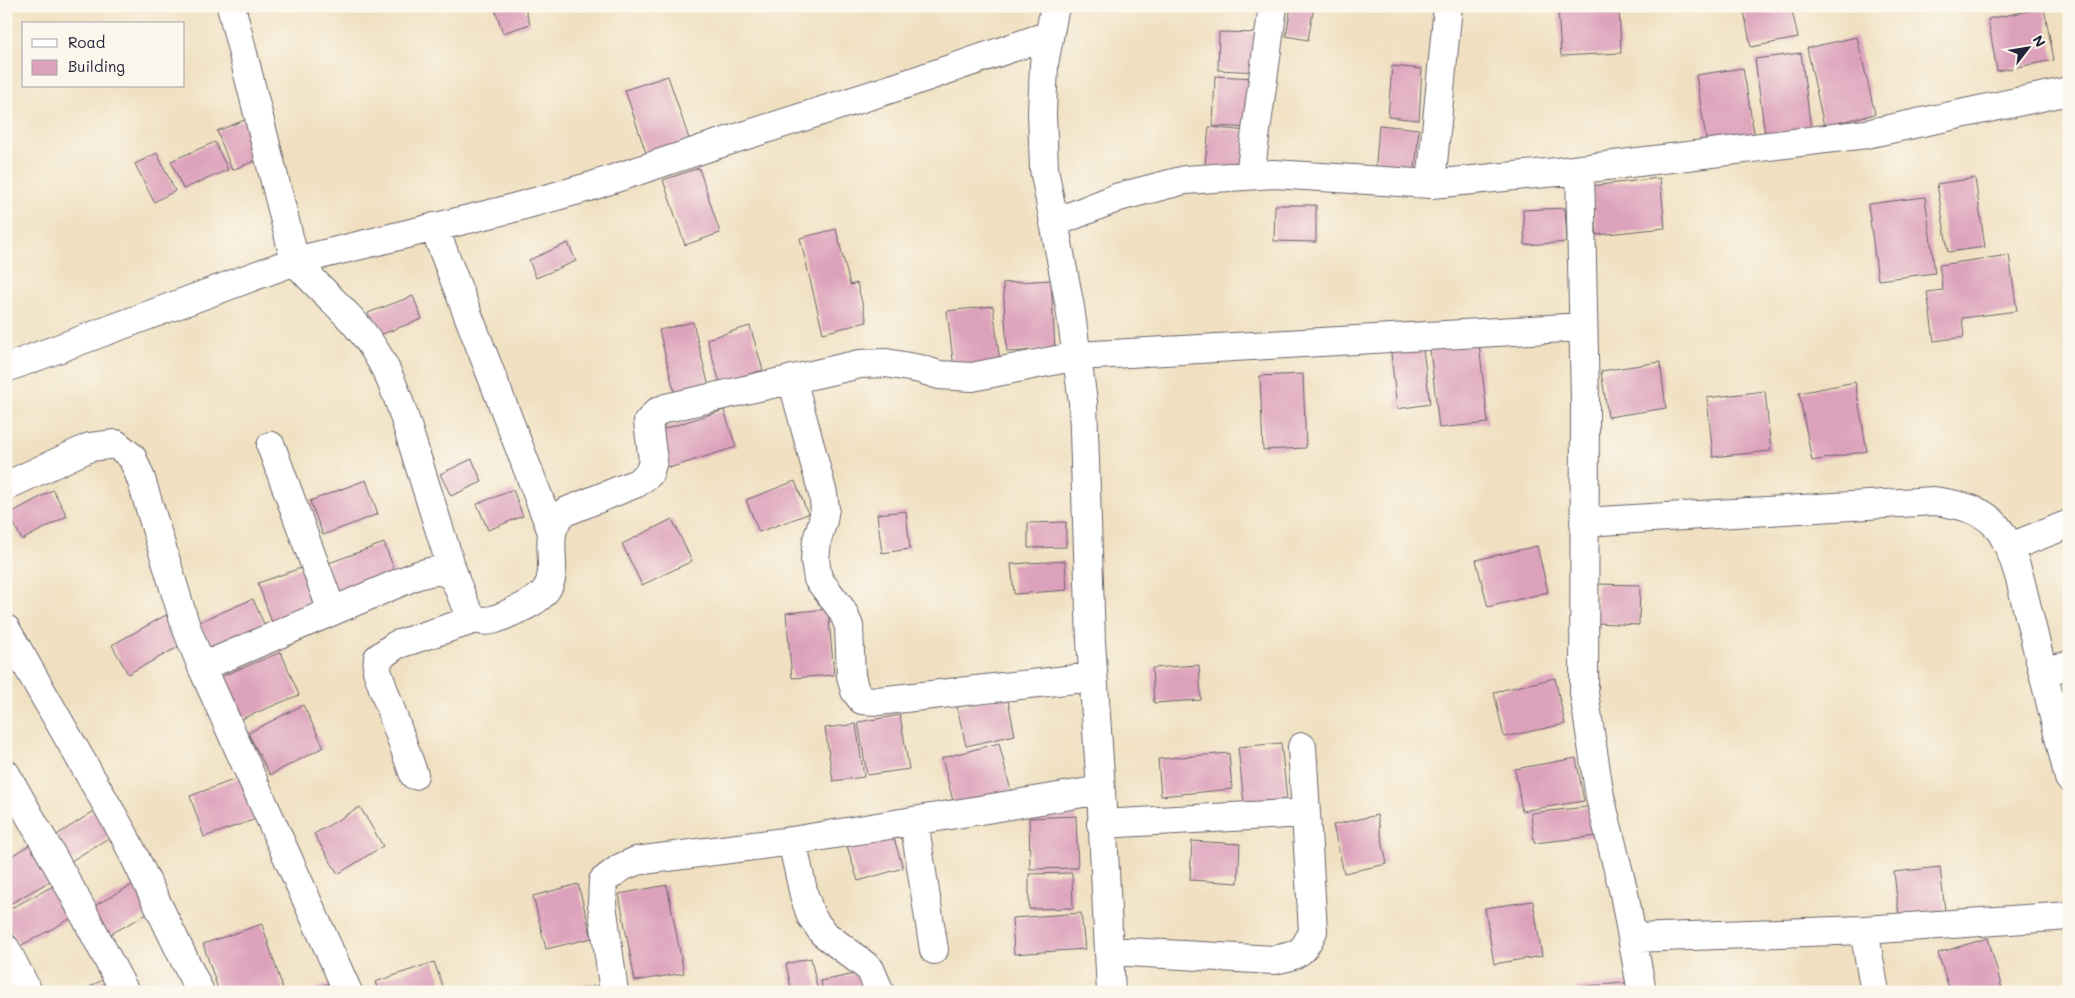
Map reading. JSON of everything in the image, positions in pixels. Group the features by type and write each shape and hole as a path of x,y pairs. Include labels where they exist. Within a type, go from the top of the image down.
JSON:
{"street":[{"path":"231,6 295,262 306,275 344,310 374,348 404,413 454,579 468,609 476,619"},
{"path":"1055,6 1044,64 1042,114 1044,169 1070,307 1083,402 1093,677 1101,790 1101,824 1110,992"},
{"path":"1250,175 1273,6"},
{"path":"1431,184 1448,6"},
{"path":"6,368 295,262 589,188 904,85 1049,35"},
{"path":"1054,223 1119,197 1185,180 1274,174 1431,184 1580,169 1866,134 2069,91"},
{"path":"1580,169 1585,401 1584,693 1600,797 1624,892 1642,992"},
{"path":"434,228 552,532"},
{"path":"414,775 377,670 378,658 396,645 476,619 488,622 524,607 539,598 548,588 551,576 552,532 557,518 566,512 638,483 649,474 653,461 648,437 648,422 657,412 666,408 860,364 886,363 920,369 939,375 972,377 1076,356 1583,327"},
{"path":"792,379 823,494 823,520 817,540 816,554 818,579 842,610 849,626 851,676 855,691 862,700 878,701 1093,677"},
{"path":"6,486 90,447 116,444 132,458 141,479 174,592 202,668 348,992"},
{"path":"271,446 332,611"},
{"path":"1584,522 1934,501 1959,504 1978,511 1996,523 2010,547 2020,579 2056,669 2069,778"},
{"path":"2010,547 2069,524"},
{"path":"202,668 415,576 438,571 445,572 454,579"},
{"path":"6,629 124,835 200,992"},
{"path":"1109,951 1274,960 1293,956 1306,947 1313,931 1302,747"},
{"path":"6,774 73,893 125,992"},
{"path":"614,992 602,904 603,881 620,868 636,861 792,841 1101,790"},
{"path":"1101,824 1306,813"},
{"path":"914,821 934,950"},
{"path":"792,841 804,895 811,916 823,933 870,969 880,992"},
{"path":"1632,938 1864,930 2069,916"},
{"path":"1864,930 1875,992"},
{"path":"6,949 28,992"}],"building":[{"path":"494,6 524,6 530,24 503,33"},
{"path":"1291,6 1314,6 1308,40 1286,36"},
{"path":"1619,6 1621,53 1561,56 1558,9"},
{"path":"1743,6 1791,6 1798,38 1751,47"},
{"path":"2044,8 2054,60 1997,71 1988,19"},
{"path":"1219,32 1260,33 1259,72 1218,70"},
{"path":"1857,37 1875,114 1824,126 1807,48"},
{"path":"1801,53 1811,129 1765,135 1755,59"},
{"path":"1392,66 1422,69 1419,120 1388,117"},
{"path":"1743,68 1755,138 1707,145 1696,75"},
{"path":"668,76 692,148 649,162 625,90"},
{"path":"1215,76 1256,78 1254,128 1213,126"},
{"path":"252,117 267,156 232,170 217,131"},
{"path":"1379,125 1419,129 1414,180 1375,176"},
{"path":"1209,127 1247,131 1243,169 1205,165"},
{"path":"215,142 228,170 183,189 171,161"},
{"path":"157,153 175,191 154,202 135,164"},
{"path":"699,168 720,233 685,245 663,180"},
{"path":"1660,178 1665,228 1597,235 1591,186"},
{"path":"1975,178 1985,247 1948,252 1937,184"},
{"path":"1925,197 1935,273 1878,280 1868,204"},
{"path":"1275,205 1316,205 1316,242 1274,241"},
{"path":"1565,208 1567,242 1525,245 1523,210"},
{"path":"836,229 850,285 857,283 867,322 823,333 800,238"},
{"path":"568,243 576,261 536,278 529,260"},
{"path":"2009,255 2017,311 1962,318 1964,337 1934,341 1927,292 1943,290 1939,265"},
{"path":"1051,280 1055,349 1007,352 1003,283"},
{"path":"413,296 422,319 377,336 368,313"},
{"path":"993,306 1000,363 954,368 947,311"},
{"path":"693,322 709,387 675,395 659,330"},
{"path":"750,326 763,370 720,383 707,339"},
{"path":"1422,341 1430,404 1397,409 1390,344"},
{"path":"1479,344 1488,423 1439,428 1430,349"},
{"path":"1660,362 1666,408 1608,417 1601,371"},
{"path":"1303,374 1306,448 1263,450 1260,376"},
{"path":"1855,382 1867,451 1812,461 1799,393"},
{"path":"1765,391 1771,451 1713,457 1707,398"},
{"path":"724,410 736,447 669,468 657,431"},
{"path":"472,459 482,482 451,496 440,474"},
{"path":"366,480 378,514 323,535 310,501"},
{"path":"795,481 808,514 759,532 746,500"},
{"path":"53,490 67,516 22,540 9,514"},
{"path":"513,490 523,516 488,530 477,504"},
{"path":"906,511 910,549 882,553 877,514"},
{"path":"672,519 692,561 642,585 622,544"},
{"path":"1066,522 1066,547 1028,548 1028,523"},
{"path":"384,543 398,579 340,600 326,564"},
{"path":"1537,546 1548,592 1488,607 1476,560"},
{"path":"1065,561 1067,590 1014,594 1011,564"},
{"path":"304,567 321,614 275,631 258,583"},
{"path":"1597,584 1640,585 1639,625 1596,623"},
{"path":"253,599 267,631 212,655 199,622"},
{"path":"828,609 834,675 792,678 786,613"},
{"path":"166,615 182,645 128,674 112,645"},
{"path":"281,652 299,695 234,722 215,679"},
{"path":"1199,665 1201,700 1154,703 1152,668"},
{"path":"1555,678 1565,724 1504,737 1494,692"},
{"path":"1007,696 1015,735 966,746 957,707"},
{"path":"303,705 324,747 270,775 248,733"},
{"path":"900,715 909,769 867,775 858,722"},
{"path":"856,724 864,777 833,781 825,728"},
{"path":"999,743 1011,791 954,805 942,758"},
{"path":"1281,743 1287,799 1244,803 1238,747"},
{"path":"1229,753 1232,789 1161,796 1158,759"},
{"path":"1576,758 1584,801 1522,811 1515,769"},
{"path":"247,775 262,817 204,837 190,796"},
{"path":"1595,806 1598,836 1534,843 1531,813"},
{"path":"360,807 383,846 338,874 314,834"},
{"path":"99,808 115,834 71,861 55,836"},
{"path":"1377,815 1387,864 1344,873 1333,825"},
{"path":"1076,816 1078,868 1030,869 1029,818"},
{"path":"892,832 903,868 858,881 847,846"},
{"path":"1192,841 1240,844 1238,883 1190,880"},
{"path":"33,843 54,879 6,906 6,859"},
{"path":"1940,867 1945,911 1899,916 1894,872"},
{"path":"1072,873 1073,908 1029,909 1029,874"},
{"path":"136,883 151,912 105,937 90,908"},
{"path":"578,884 592,938 546,949 533,896"},
{"path":"55,885 72,918 20,946 6,922 6,911"},
{"path":"667,885 684,973 635,981 619,894"},
{"path":"1533,901 1542,956 1494,964 1485,908"},
{"path":"1081,913 1085,949 1014,954 1012,918"},
{"path":"262,924 284,992 219,992 203,944"},
{"path":"1988,938 2003,992 1950,992 1938,953"},
{"path":"811,958 818,992 792,992 786,964"},
{"path":"434,962 445,992 379,992 375,982"},
{"path":"860,973 864,992 823,992 821,981"},
{"path":"109,976 117,992 81,992"},
{"path":"337,980 341,992 308,992"},
{"path":"1635,982 1636,992 1576,992 1576,987"},
{"path":"597,986 598,992 564,992 564,991"}]}
